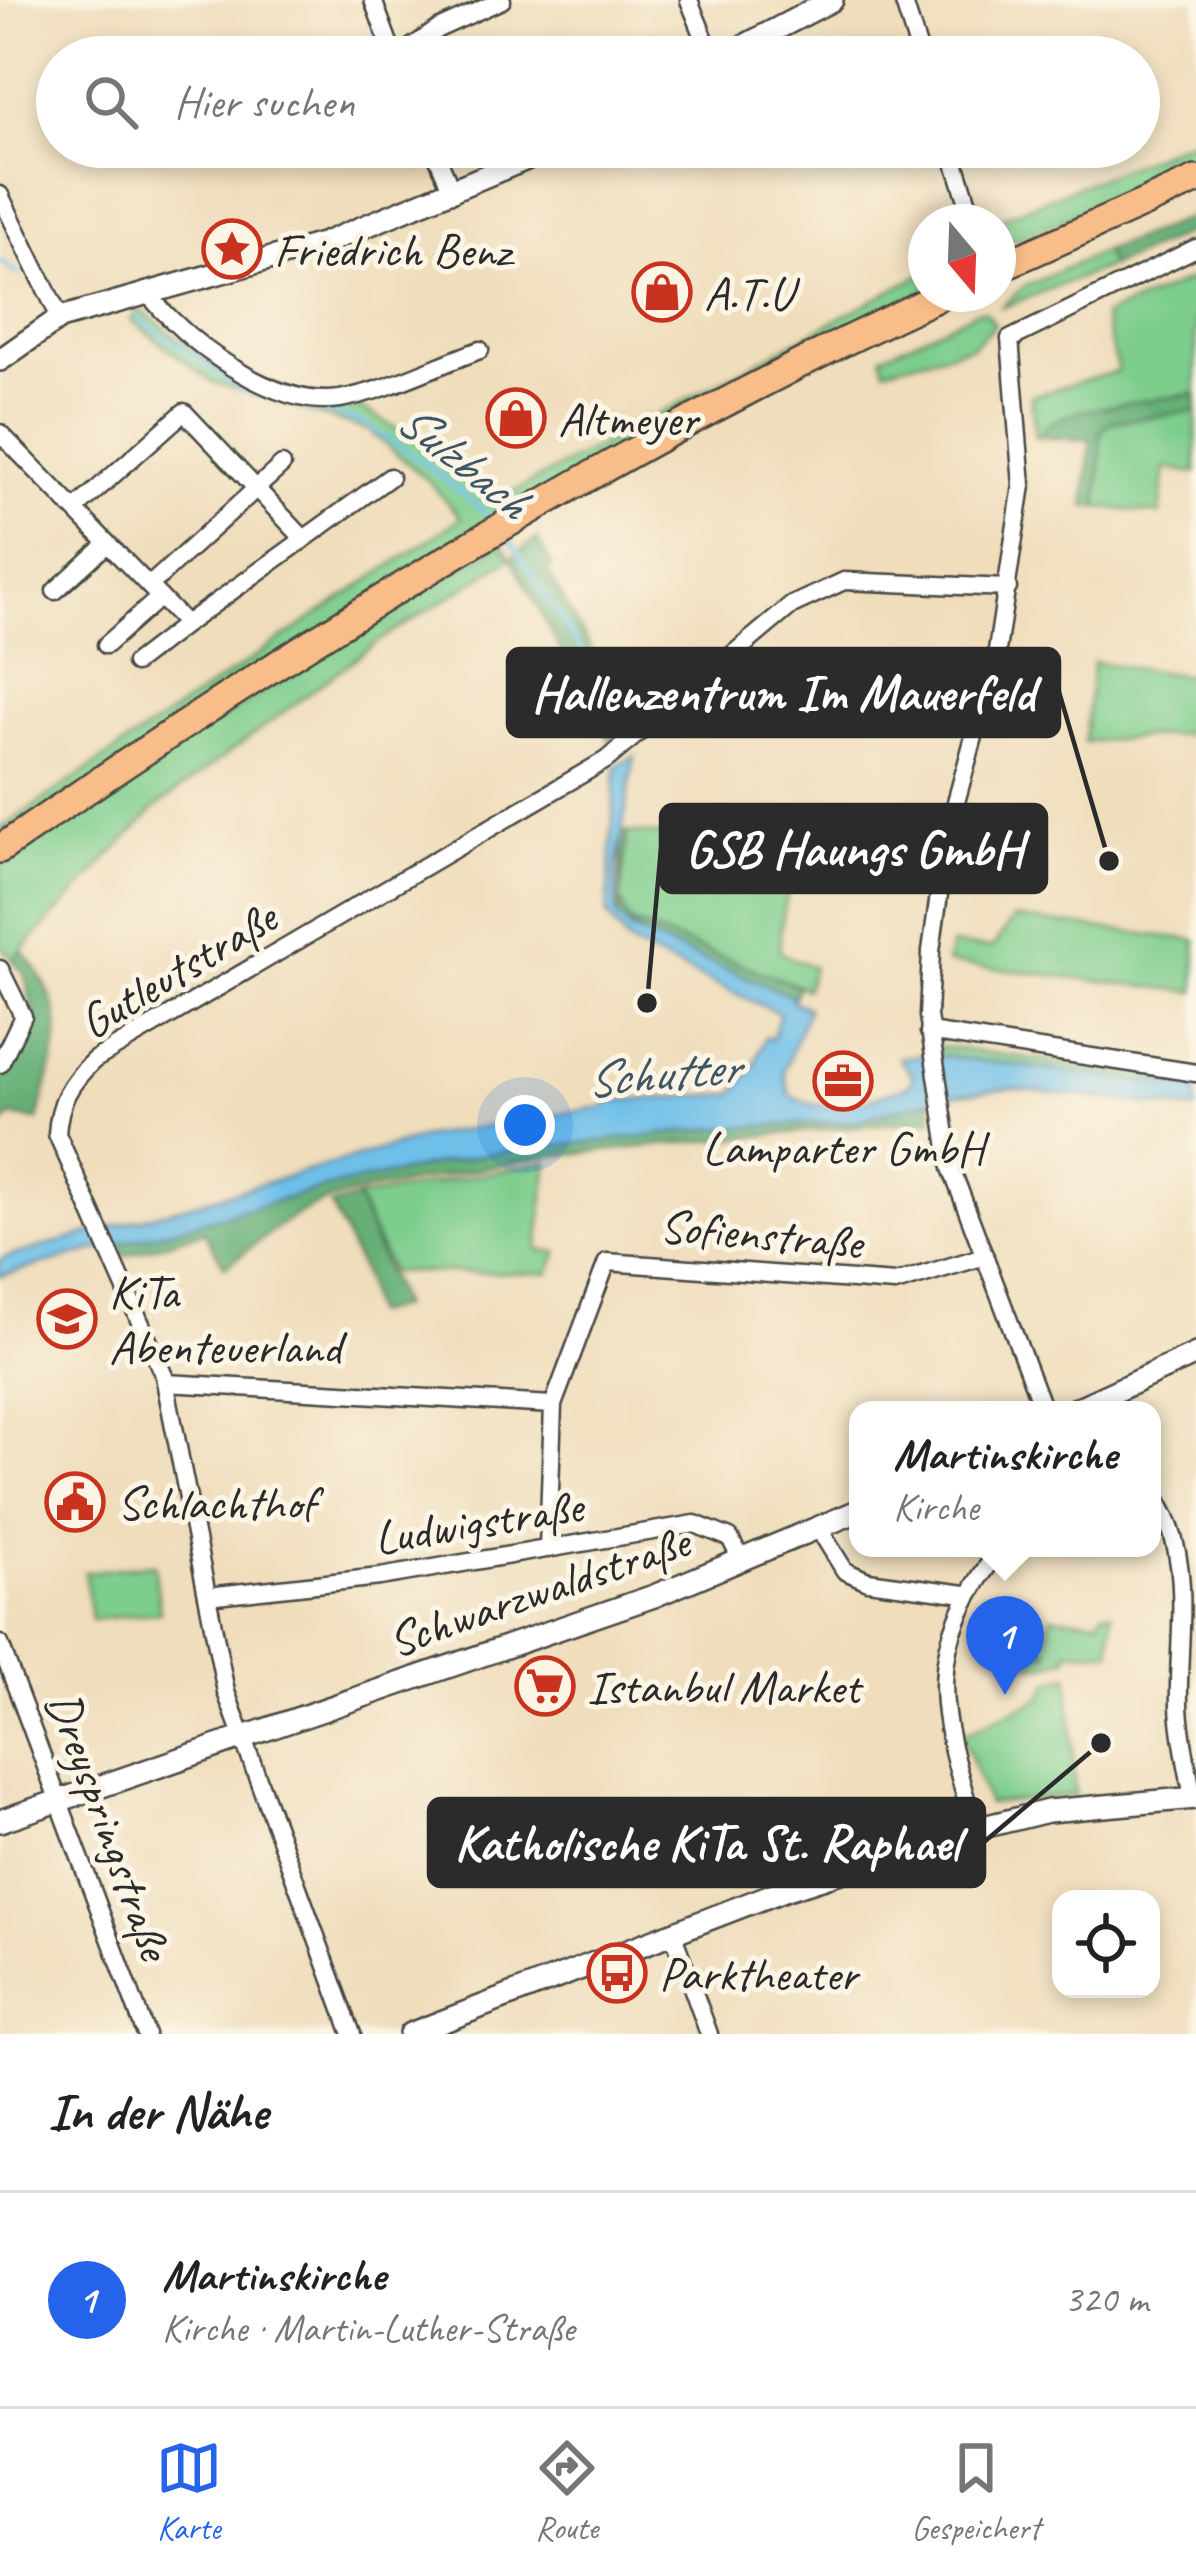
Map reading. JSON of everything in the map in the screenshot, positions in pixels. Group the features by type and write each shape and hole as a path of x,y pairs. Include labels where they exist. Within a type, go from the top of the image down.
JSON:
{"main road":[{"path":"1016,254 1196,180"},
{"path":"0,849 486,536 760,386 908,312"}],"street":[{"path":"373,0 387,36"},
{"path":"428,36 502,0"},
{"path":"689,0 704,36"},
{"path":"764,36 832,0"},
{"path":"903,0 914,36"},
{"path":"442,168 453,193"},
{"path":"0,361 60,319 326,243 508,168"},
{"path":"957,168 968,204"},
{"path":"0,195 60,319"},
{"path":"1039,1401 951,1168 930,1040 931,951 948,831 996,657 1022,484 1010,338 1196,248"},
{"path":"146,291 203,352 267,383 328,400 480,350"},
{"path":"74,509 184,412 304,539"},
{"path":"0,433 186,624"},
{"path":"106,645 282,465"},
{"path":"135,663 390,477"},
{"path":"55,591 107,544"},
{"name":"Gutleutstraße","path":"352,2034 241,1736 207,1596 166,1383 132,1294 56,1134 59,1108 72,1082 94,1060 606,760 777,614 844,581 1008,588"},
{"path":"0,1064 22,1016 3,973"},
{"path":"930,1040 1196,1073"},
{"name":"Sofienstraße","path":"548,1549 553,1405 608,1262 895,1283 985,1256"},
{"path":"1094,1401 1196,1354"},
{"path":"166,1383 553,1405"},
{"path":"410,2034 672,1932 975,1829 1048,1811 1194,1798 1179,1709 1188,1584 1184,1543 1161,1506"},
{"name":"Schwarzwaldstraße","path":"0,1821 742,1562 849,1515"},
{"name":"Ludwigstraße","path":"207,1596 380,1576 695,1524 730,1538 742,1562"},
{"path":"819,1529 844,1571 868,1581 965,1594"},
{"path":"975,1829 946,1733 942,1690 965,1594 994,1557"},
{"name":"Dreyspringstraße","path":"0,1644 146,2034"},
{"path":"672,1932 709,2034"}],"green space":[{"path":"1196,138 1196,165 1016,239 1016,212 1123,168 1160,168 1160,153"},
{"path":"1196,215 1196,229 1111,266 1104,251"},
{"path":"1104,251 1111,266 1016,302 1022,288"},
{"path":"1196,277 1196,473 1165,468 1160,514 1098,507 1101,453 1091,439 1035,437 1031,396 1118,371 1103,316"},
{"path":"908,282 908,300 586,467 0,841 0,829 461,518 428,480 368,430 212,382 131,320 140,309 216,368 326,404 359,407 439,453 492,503"},
{"path":"975,312 986,312 995,324 973,346 885,369 882,356"},
{"path":"1196,393 1196,411 1112,422 1101,431 1098,507 1085,506 1091,440 1040,437 1047,426 1083,411"},
{"path":"537,539 552,566 547,571 634,726 611,743 511,558"},
{"path":"501,544 511,558 376,643 156,807 13,960 0,945 0,864 387,610"},
{"path":"1093,662 1196,677 1196,733 1084,742"},
{"path":"621,831 627,832 620,900 629,922 798,986 794,997 679,953 619,921"},
{"path":"627,832 798,847 780,943 781,953 813,967 806,989 629,922 620,900"},
{"path":"1014,918 1196,940 1196,992 947,963 951,945 992,948"},
{"path":"23,951 40,975 56,1014 56,1050 38,1120 12,1116 0,1127 0,1079 25,1043 33,1012 25,975 13,960"},
{"path":"936,1046 1196,1080 1196,1088 938,1055"},
{"path":"931,1099 933,1119 548,1156 354,1193 315,1205 225,1267 204,1231 125,1256 116,1245 321,1189 486,1154 709,1129 856,1121"},
{"path":"548,1162 538,1250 558,1252 549,1273 391,1272 357,1198"},
{"path":"357,1198 401,1307 372,1314 362,1272 331,1206"},
{"path":"154,1564 160,1612 91,1620 85,1572"},
{"path":"1102,1612 1112,1612 1111,1652 1068,1651 1067,1658 1044,1666 1027,1664 1031,1650 1051,1653 1042,1649 1052,1616 1100,1620"},
{"path":"1069,1675 1075,1795 988,1804 962,1734 1041,1698 1049,1682"}],"water":[{"path":"635,756 616,867 616,915 632,931 794,997 793,1002 808,1008 784,1071 790,1095 819,1106 864,1101 909,1085 913,1076 899,1058 925,1054 1196,1088 1196,1110 1011,1088 942,1096 856,1121 709,1129 486,1154 321,1189 0,1276 0,1259 429,1136 608,1106 609,1101 733,1094 753,1068 765,1037 772,1039 780,1014 630,945 607,915 616,766"}],"waterway":[{"name":"Sulzbach","path":"0,261 18,274"},
{"name":"Sulzbach","path":"139,318 242,390 360,422 421,460 493,519"},
{"name":"Sulzbach","path":"508,537 612,699 624,739"}],"place":[{"name":"Friedrich Benz","path":"232,249"},
{"name":"A.T.U","path":"662,292"},
{"name":"Altmeyer","path":"516,418"},
{"name":"Hallenzentrum Im Mauerfeld","path":"1109,861"},
{"name":"GSB Haungs GmbH","path":"647,1003"},
{"name":"Lamparter GmbH","path":"843,1081"},
{"name":"KiTa Abenteuerland","path":"67,1319"},
{"name":"Schlachthof","path":"75,1502"},
{"name":"Istanbul Market","path":"545,1686"},
{"name":"Martinskirche","path":"1005,1695"},
{"name":"Katholische KiTa St. Raphael","path":"1101,1743"},
{"name":"Parktheater","path":"617,1973"}],"water label":[{"name":"Schutter","path":"662,1072"}]}
